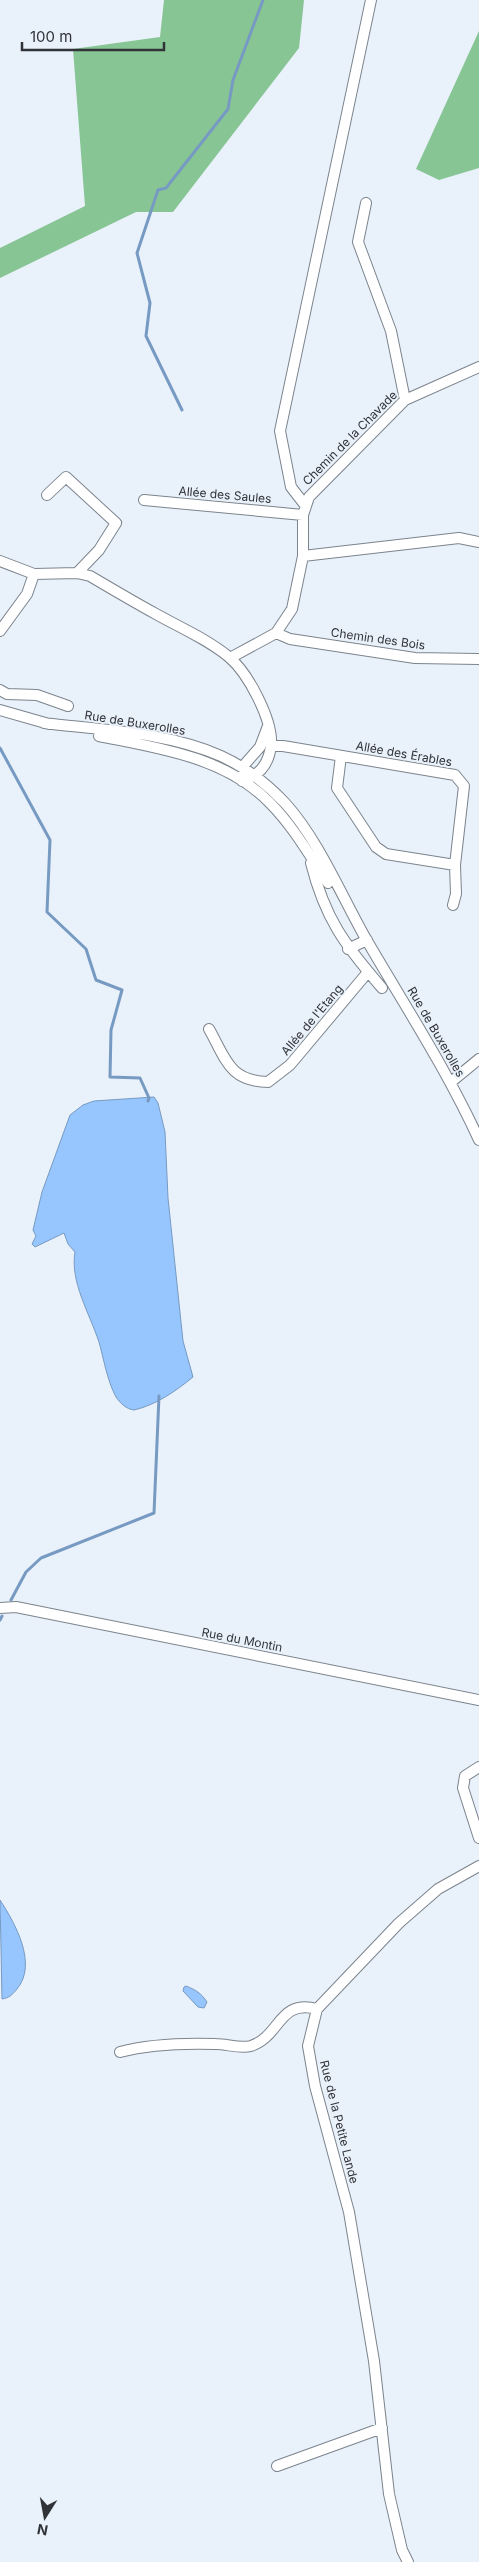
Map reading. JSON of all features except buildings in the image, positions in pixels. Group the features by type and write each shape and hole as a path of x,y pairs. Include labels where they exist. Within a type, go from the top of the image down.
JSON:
{"street":[{"path":"230,658 276,633 292,609 303,556 304,510 291,487 280,431 371,0"},
{"path":"366,202 358,242 391,331 405,400"},
{"name":"Chemin de la Chavade","path":"304,510 309,497 405,400 479,367"},
{"path":"47,494 66,477 116,523 100,550 77,572"},
{"name":"Allée des Saules","path":"144,500 304,510"},
{"path":"303,556 459,538 479,542"},
{"path":"0,561 34,574 77,572 90,576 204,640 230,658 257,697 268,726 271,746 262,770 255,777 242,781 246,764 260,747 268,726"},
{"path":"0,630 27,594 34,574"},
{"name":"Chemin des Bois","path":"276,633 290,639 415,658 479,659"},
{"path":"0,690 7,694 37,695 68,706"},
{"name":"Rue de Buxerolles","path":"0,710 44,723 185,754 213,765 242,781 269,801 309,855 367,940"},
{"name":"Rue de Buxerolles","path":"44,723 161,738 208,751 255,777 285,803 305,828 367,940 451,1082 479,1139"},
{"name":"Allée des Érables","path":"271,746 341,756 455,775 464,786 455,866 386,854 376,847 337,788 341,756"},
{"path":"309,855 318,893 333,925 348,949 382,988"},
{"path":"453,905 456,894 455,866"},
{"path":"348,949 367,940"},
{"name":"Allée de l'Etang","path":"209,1029 235,1074 251,1082 268,1082 290,1065 368,972"},
{"path":"451,1082 479,1059"},
{"name":"Rue du Montin","path":"0,1608 16,1607 479,1700"},
{"path":"479,1767 465,1776 463,1788 479,1838"},
{"path":"120,2052 135,2048 186,2045 250,2046 273,2029 295,2007 304,2006 316,2009 399,1923 438,1889 479,1866"},
{"name":"Rue de la Petite Lande","path":"316,2009 308,2046 315,2086 349,2212 374,2361 389,2494 402,2550 408,2562"},
{"path":"277,2466 382,2428"}],"green space":[{"path":"164,0 304,0 299,48 173,212 136,212 0,278 0,248 85,206 73,49 160,37"},
{"path":"479,31 479,168 439,180 416,169"}],"water":[{"path":"154,1097 158,1103 165,1132 168,1198 183,1341 193,1377 165,1397 150,1405 134,1410 121,1403 113,1390 99,1342 81,1297 75,1274 75,1252 68,1244 64,1233 35,1247 32,1244 36,1236 33,1230 42,1192 70,1115 83,1105 94,1101"},
{"path":"0,1900 18,1932 25,1956 23,1979 10,1996 2,1999"},
{"path":"186,1986 198,1992 205,1999 207,2002 204,2008 198,2007 183,1991"}],"waterway":[{"path":"182,410 146,336 150,303 137,253 158,190 166,188 228,109 233,80 263,0"},
{"path":"0,748 50,840 47,912 86,949 96,980 122,990 111,1030 110,1077 140,1078 149,1098 148,1101"},
{"path":"11,1600 26,1572 41,1558 154,1513 159,1396"},
{"path":"0,1620 2,1616"}]}
